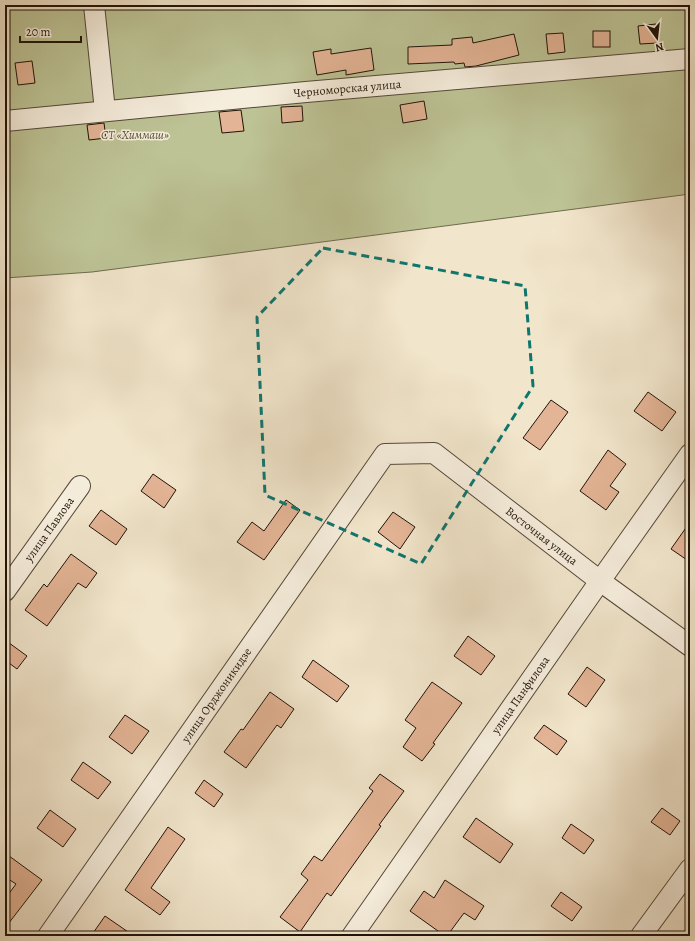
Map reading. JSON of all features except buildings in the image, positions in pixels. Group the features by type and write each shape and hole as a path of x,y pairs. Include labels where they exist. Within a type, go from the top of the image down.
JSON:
{"street":[{"path":"94,5 105,111"},
{"name":"Черноморская улица","path":"5,120 314,91 690,59"},
{"name":"Восточная улица","path":"385,454 434,453 600,581 690,646"},
{"name":"улица Орджоникидзе","path":"48,936 385,454"},
{"name":"улица Панфилова","path":"352,936 690,454"},
{"name":"улица Павлова","path":"5,591 80,486"},
{"path":"641,936 690,869"}],"highlighted area":[{"path":"323,248 525,286 533,386 421,564 265,495 257,317"}],"green space":[{"name":"СТ «Химмаш»","path":"5,5 690,5 690,194 92,272 5,278"}]}
